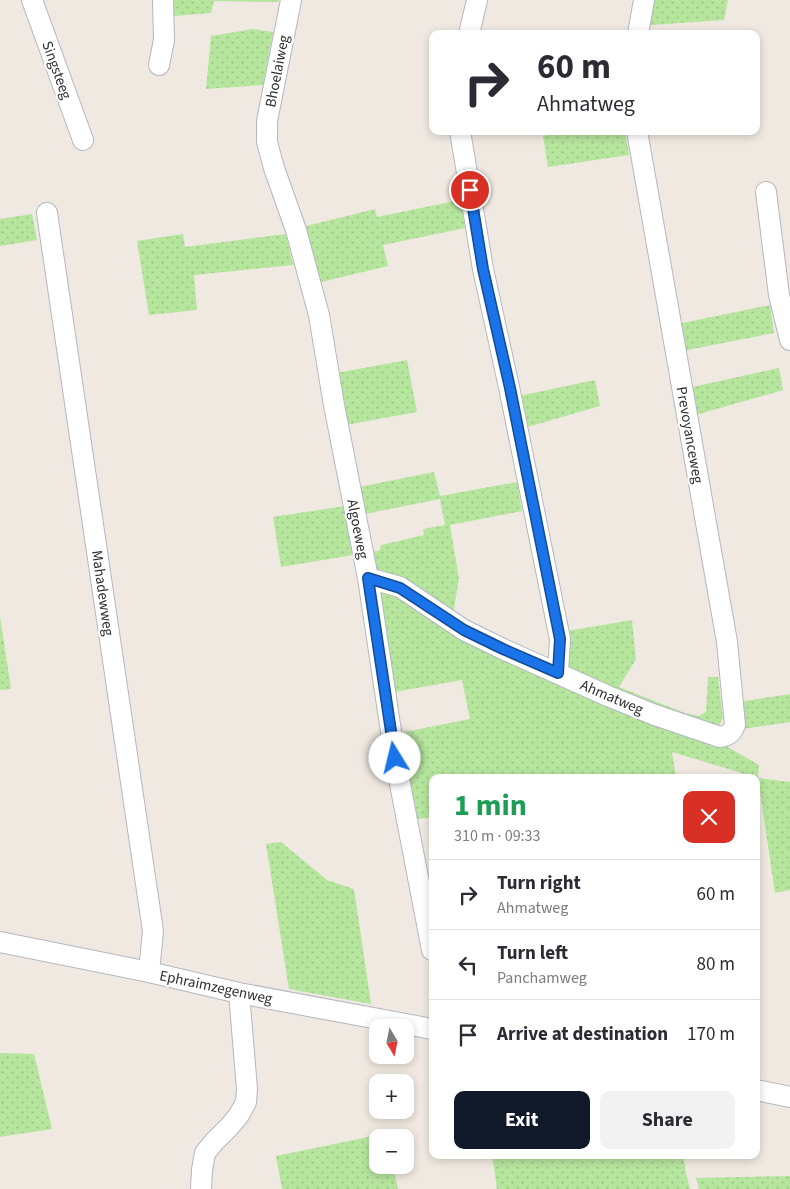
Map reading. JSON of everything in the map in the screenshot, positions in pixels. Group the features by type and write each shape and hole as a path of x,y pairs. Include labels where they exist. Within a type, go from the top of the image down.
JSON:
{"street":[{"name":"Singsteeg","path":"32,0 83,140"},
{"path":"159,65 164,40 163,0"},
{"name":"Bhoelaiweg","path":"267,142 267,121 291,0"},
{"path":"470,30 477,0"},
{"path":"639,30 644,0"},
{"path":"461,135 483,269 510,388 560,639 558,673"},
{"name":"Prevoyanceweg","path":"638,135 727,642 736,725 733,732 727,736"},
{"name":"Algoeweg","path":"267,142 296,230 319,315 334,405 368,578 395,758 429,934"},
{"path":"766,192 779,295 790,340"},
{"name":"Mahadewweg","path":"47,213 153,931 149,972"},
{"name":"Ahmatweg","path":"368,578 400,588 464,630 608,696 720,737 727,736"},
{"name":"Ephraimzegenweg","path":"0,942 149,972 239,993 429,1028"},
{"path":"200,1189 205,1153 239,1115 246,1102 247,1089 239,993"},
{"path":"760,1091 790,1097"}],"green space":[{"path":"168,0 279,0 278,2 214,1 211,13 173,16"},
{"path":"644,0 728,0 724,20 638,26"},
{"path":"253,29 273,32 263,85 206,89 211,36"},
{"path":"626,135 629,155 548,167 543,136"},
{"path":"460,200 465,228 383,245 388,266 313,284 298,228 375,209 377,217"},
{"path":"32,214 37,240 0,246 0,219"},
{"path":"183,234 185,247 286,234 293,265 194,275 197,310 149,315 137,241"},
{"path":"770,305 774,333 677,352 672,325"},
{"path":"407,360 417,412 340,426 331,374"},
{"path":"779,368 783,390 688,417 683,389"},
{"path":"595,380 600,406 524,428 519,396"},
{"path":"434,472 440,496 517,482 522,511 450,525 459,579 452,620 378,574 369,553 380,550 381,545 424,535 423,529 445,525 440,499 360,515 354,488"},
{"path":"345,506 353,555 281,567 273,517"},
{"path":"383,590 394,593 650,723 691,739 724,745 759,765 758,774 745,774 672,752 676,774 429,774 429,817 412,820 397,736 405,735 404,732 470,719 462,680 389,693 379,593"},
{"path":"0,616 11,689 0,690"},
{"path":"632,620 636,659 619,687 685,713 699,716 706,712 708,677 718,677 723,718 718,727 568,673 561,632"},
{"path":"790,694 790,722 736,730 732,703"},
{"path":"760,778 790,782 790,890 775,893 760,792"},
{"path":"281,842 327,880 354,889 371,1004 289,989 266,844"},
{"path":"0,1053 34,1054 52,1129 0,1137"},
{"path":"369,1137 369,1174 395,1174 398,1189 282,1189 276,1156"},
{"path":"493,1159 684,1159 690,1189 497,1189"},
{"path":"790,1176 790,1189 699,1189 696,1178"}],"route":[{"path":"395,758 368,578 400,588 464,630 558,673 560,639 510,388 483,269 470,190"}]}
